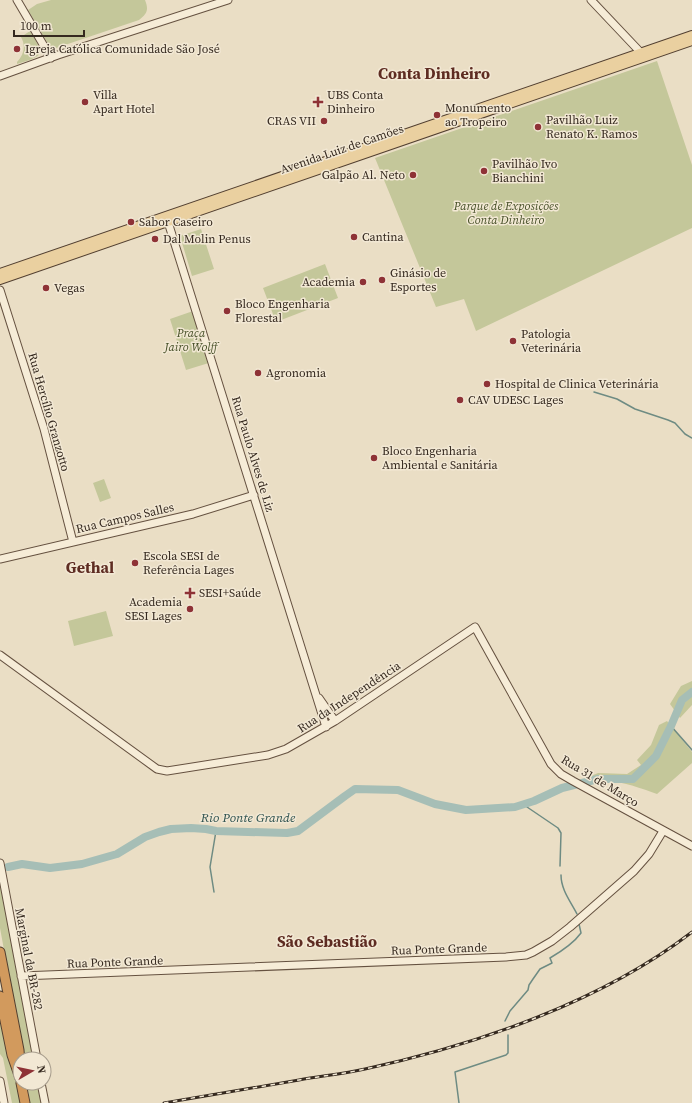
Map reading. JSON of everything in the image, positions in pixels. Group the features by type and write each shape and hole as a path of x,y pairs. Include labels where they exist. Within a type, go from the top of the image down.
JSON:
{"highway":[{"path":"0,952 19,1051"},
{"path":"0,996 12,1055"},
{"path":"23,1091 25,1103"}],"main road":[{"name":"Avenida Luiz de Camões","path":"643,55 692,35"},
{"name":"Avenida Luiz de Camões","path":"0,273 355,151 383,144 643,55 692,41"},
{"name":"Avenida Luiz de Camões","path":"0,279 352,159 383,144"},
{"path":"352,159 356,155 355,151"},
{"path":"136,226 143,228 162,220 168,222"}],"street":[{"path":"17,0 51,58"},
{"path":"0,76 58,55 228,0"},
{"path":"591,0 643,55"},
{"name":"Rua Paulo Alves de Liz","path":"168,222 326,727"},
{"name":"Rua Hercílio Granzotto","path":"0,290 44,429 72,542"},
{"name":"Rua Campos Salles","path":"0,559 193,514 254,495"},
{"name":"Rua da Independência","path":"0,655 157,769 162,771 268,756 286,749 336,722 475,627"},
{"name":"Rua 31 de Março","path":"475,627 551,764 561,774 692,846"},
{"name":"Rua Paulo Alves de Liz","path":"316,693 336,722"},
{"name":"Rua Ponte Grande","path":"21,976 500,958 526,955 558,936 619,885 644,860 663,831"},
{"name":"Marginal da BR-282","path":"0,863 1,878 35,1051"},
{"path":"0,1081 4,1103"},
{"path":"43,1091 45,1103"}],"green space":[{"path":"51,0 145,0 147,9 144,16 139,20 53,49 50,47 28,10 37,4"},
{"path":"30,31 38,45 40,54 33,59 17,64 24,50 21,37"},
{"name":"Parque de Exposições Conta Dinheiro","path":"657,61 692,165 692,228 476,331 464,299 436,307 375,158"},
{"path":"201,229 214,269 192,276 180,236"},
{"path":"325,264 338,298 276,322 263,288"},
{"name":"Praça Jairo Wolff","path":"196,310 212,362 186,370 170,319"},
{"path":"104,479 111,498 100,502 93,483"},
{"path":"106,611 113,636 74,646 68,621"},
{"path":"692,681 692,705 680,718 670,704 681,686"},
{"path":"667,721 692,752 692,763 657,794 616,782 599,781 592,783 586,778 598,773 627,774 641,765 637,760 651,745 659,725"},
{"path":"0,888 2,891 32,1051 23,1051 0,928"},
{"path":"0,1009 12,1063 12,1091 18,1091 21,1103 12,1103 3,1058 0,1054"},
{"path":"28,1091 41,1091 43,1103 30,1103"}],"waterway":[{"path":"594,392 617,399 635,409 675,423 685,434 692,438"},
{"name":"Rio Ponte Grande","path":"8,867 22,864 50,868 82,864 117,854 145,837 171,829 191,828 216,831 287,833 298,831 355,789 398,790 435,804 466,810 515,807 534,801 562,788 598,779 633,779 656,756 682,700 692,692"},
{"path":"671,726 692,750"},
{"path":"525,804 527,807 558,828 561,833 560,866"},
{"path":"214,892 210,867 216,831"},
{"path":"561,875 564,891 577,914"},
{"path":"505,1021 510,1011 528,990 529,985 540,969 552,963 550,958 567,947 581,933 579,924"},
{"path":"459,1103 455,1072 506,1055 508,1053 508,1035"}],"railway":[{"path":"164,1103 357,1071 407,1059 493,1034 578,1000 618,980 656,957 692,932"}],"place":[{"name":"Igreja Católica Comunidade São José","path":"17,49"},
{"name":"Villa Apart Hotel","path":"85,102"},
{"name":"UBS Conta Dinheiro","path":"318,102"},
{"name":"Monumento ao Tropeiro","path":"437,115"},
{"name":"CRAS VII","path":"324,121"},
{"name":"Pavilhão Luiz Renato K. Ramos","path":"538,127"},
{"name":"Pavilhão Ivo Bianchini","path":"484,171"},
{"name":"Galpão Al. Neto","path":"413,175"},
{"name":"Sabor Caseiro","path":"131,222"},
{"name":"Cantina","path":"354,237"},
{"name":"Dal Molin Penus","path":"155,239"},
{"name":"Ginásio de Esportes","path":"382,280"},
{"name":"Academia","path":"363,282"},
{"name":"Vegas","path":"46,288"},
{"name":"Bloco Engenharia Florestal","path":"227,311"},
{"name":"Patologia Veterinária","path":"513,341"},
{"name":"Agronomia","path":"258,373"},
{"name":"Hospital de Clinica Veterinária","path":"487,384"},
{"name":"CAV UDESC Lages","path":"460,400"},
{"name":"Bloco Engenharia Ambiental e Sanitária","path":"374,458"},
{"name":"Escola SESI de Referência Lages","path":"135,563"},
{"name":"SESI+Saúde","path":"190,593"},
{"name":"Academia SESI Lages","path":"190,609"}],"district":[{"name":"Conta Dinheiro","path":"434,73"},
{"name":"Gethal","path":"90,567"},
{"name":"São Sebastião","path":"327,941"}]}
